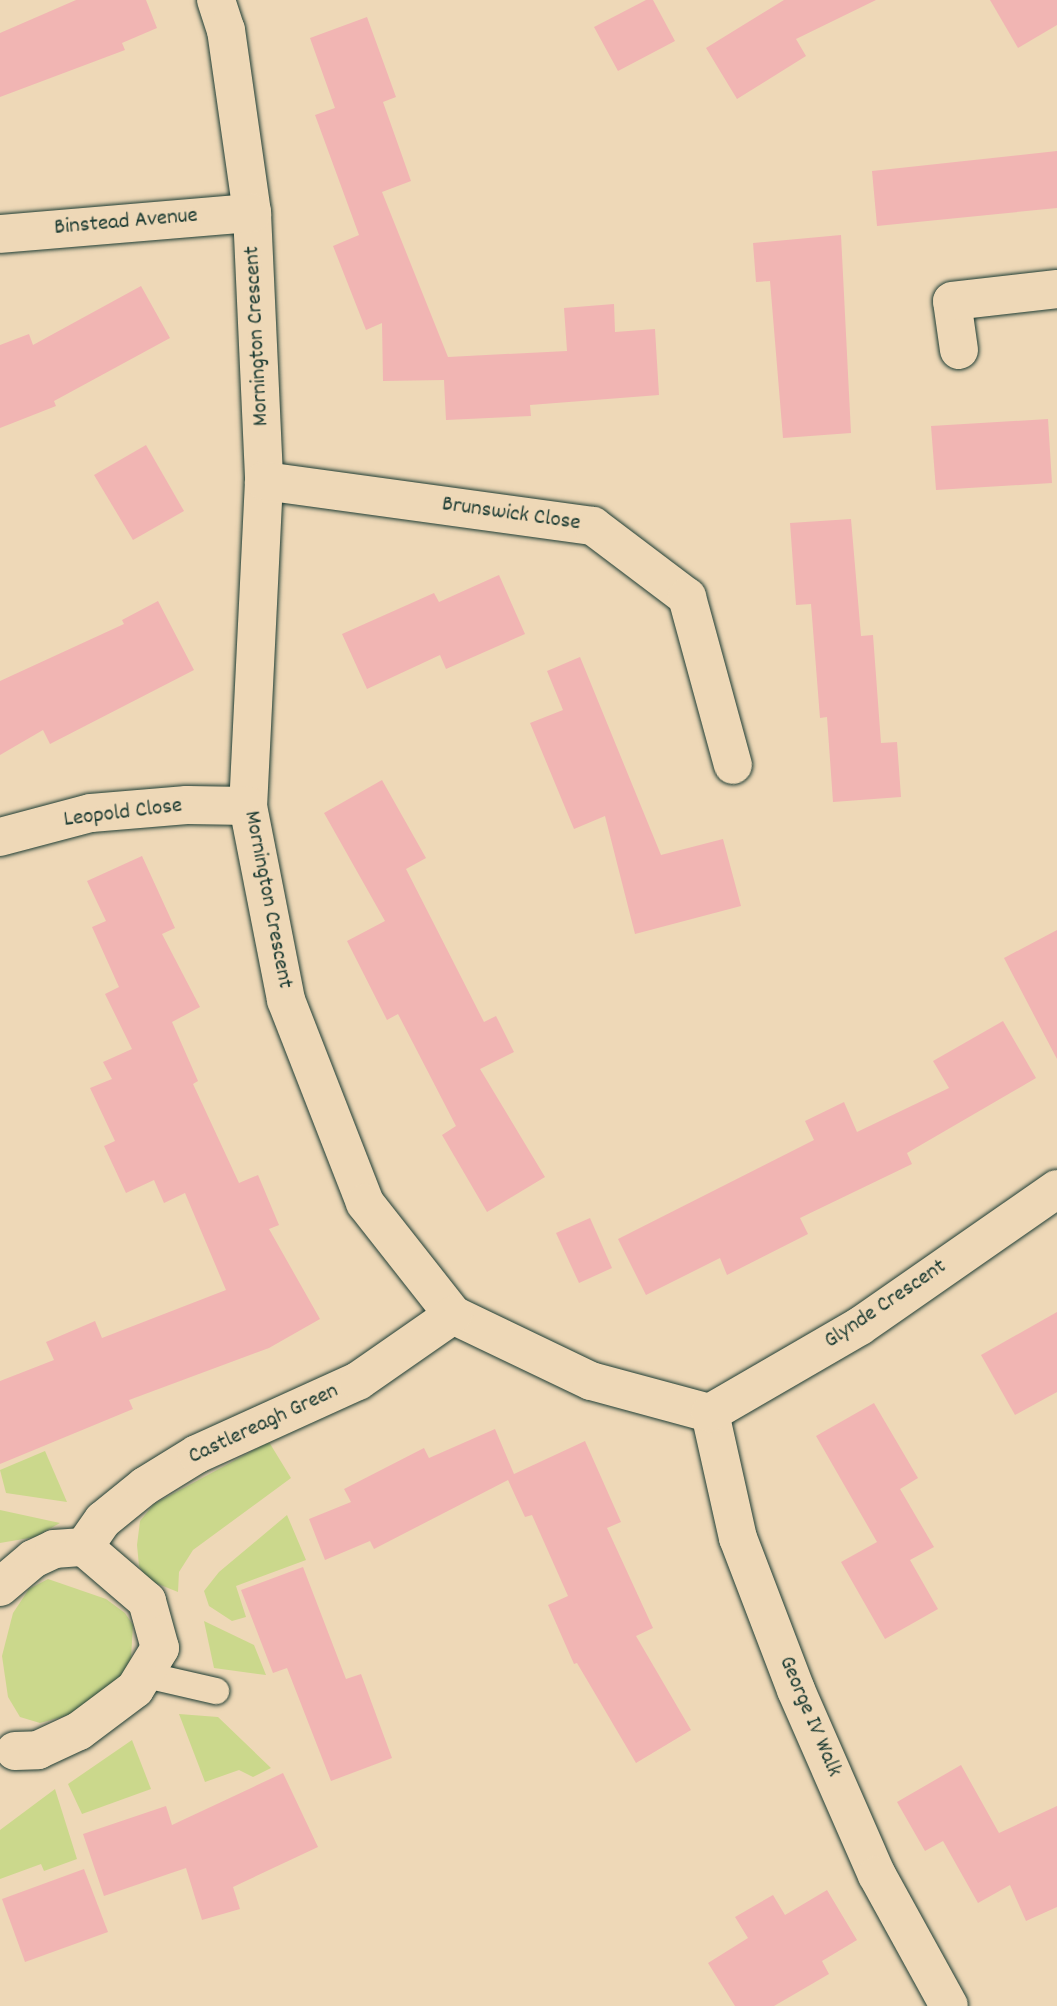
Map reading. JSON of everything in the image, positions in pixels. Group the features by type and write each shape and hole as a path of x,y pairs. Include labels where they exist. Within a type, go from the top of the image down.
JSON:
{"street":[{"name":"Mornington Crescent","path":"216,0 226,30 252,213 264,481 248,806 286,1000 365,1203 453,1315 591,1381 710,1413"},
{"name":"Binstead Avenue","path":"0,234 252,213"},
{"path":"959,350 952,302 1057,289"},
{"name":"Brunswick Close","path":"264,481 593,526 687,597 733,765"},
{"name":"Leopold Close","path":"0,837 91,813 187,805 248,806"},
{"name":"Glynde Crescent","path":"710,1413 860,1326 1057,1189"},
{"name":"Castlereagh Green","path":"84,1547 103,1520 145,1486 197,1454 358,1381 453,1315"},
{"name":"George IV Walk","path":"710,1413 738,1538 796,1690 877,1875 949,2006"},
{"path":"0,1587 33,1559 54,1549 84,1547 147,1601 160,1648 146,1675 135,1689 79,1731 38,1750 5,1753"}],"lane":[{"path":"146,1675 216,1691"}],"green space":[{"path":"269,1442 291,1478 193,1550 179,1572 178,1592 148,1580 139,1566 137,1545 140,1521 154,1504"},
{"path":"45,1451 67,1502 6,1493 0,1470"},
{"path":"0,1510 60,1523 35,1537 0,1543"},
{"path":"287,1515 306,1560 236,1586 246,1617 232,1621 209,1606 204,1591 219,1572"},
{"path":"48,1579 106,1599 125,1613 133,1625 131,1658 122,1675 73,1714 40,1723 20,1717 8,1697 2,1656 13,1613 29,1589"},
{"path":"204,1621 254,1645 266,1675 214,1668"},
{"path":"179,1714 218,1717 271,1768 253,1777 239,1770 205,1782"},
{"path":"132,1740 151,1789 82,1814 68,1784"},
{"path":"55,1789 77,1859 44,1871 41,1864 0,1879 0,1830"}],"building":[{"path":"76,0 146,0 157,28 122,43 125,50 0,97 0,33"},
{"path":"646,0 653,0 675,41 618,71 594,27"},
{"path":"784,0 876,0 796,39 806,56 737,99 706,48"},
{"path":"990,0 1057,0 1057,25 1018,48"},
{"path":"367,17 396,97 383,102 411,181 382,192 448,357 567,351 564,308 614,304 615,332 655,329 659,395 530,405 531,416 446,420 444,380 383,381 382,323 366,330 333,246 359,235 315,115 335,108 310,38"},
{"path":"1057,151 1057,208 877,226 872,171"},
{"path":"841,235 851,433 783,438 770,281 756,282 753,243"},
{"path":"141,286 170,338 54,401 56,406 0,428 0,345 29,334 33,345"},
{"path":"1048,419 1052,483 936,490 931,426"},
{"path":"146,445 184,511 133,540 94,475"},
{"path":"851,519 861,636 873,635 881,743 897,742 901,797 833,802 827,717 820,718 811,604 796,605 790,523"},
{"path":"499,575 525,634 446,669 440,655 367,689 342,634 434,593 439,602"},
{"path":"158,601 194,670 50,744 43,730 0,755 0,681 124,624 122,620"},
{"path":"580,657 661,855 723,839 741,906 635,934 605,816 574,829 530,723 563,710 547,671"},
{"path":"382,780 426,858 406,869 484,1022 496,1016 514,1052 480,1069 545,1177 487,1212 442,1135 456,1126 398,1014 387,1020 347,941 385,921 324,813"},
{"path":"142,856 175,928 162,934 200,1007 172,1022 198,1081 193,1084 239,1183 258,1175 279,1225 269,1229 320,1319 269,1348 129,1400 133,1409 0,1464 0,1381 54,1360 46,1342 95,1321 102,1338 226,1290 185,1193 164,1203 154,1180 126,1193 104,1146 115,1141 90,1088 112,1079 103,1062 132,1049 105,994 119,987 92,927 106,921 87,881"},
{"path":"1057,930 1057,1059 1004,958"},
{"path":"1003,1021 1036,1078 907,1153 912,1164 800,1218 808,1234 727,1275 720,1258 646,1295 618,1239 814,1140 805,1121 844,1102 857,1132 949,1088 933,1061"},
{"path":"590,1218 612,1268 579,1283 556,1233"},
{"path":"1057,1312 1057,1392 1015,1415 981,1355"},
{"path":"874,1403 918,1478 900,1489 934,1547 910,1560 938,1609 885,1639 841,1562 877,1542 816,1436"},
{"path":"495,1429 514,1474 585,1441 621,1522 607,1528 653,1628 636,1636 691,1730 636,1763 577,1663 574,1664 548,1605 568,1596 532,1515 525,1517 508,1480 374,1549 370,1541 325,1560 309,1519 351,1502 344,1489 424,1448 429,1458"},
{"path":"303,1567 346,1679 361,1674 392,1758 331,1781 287,1668 273,1673 241,1590"},
{"path":"961,1765 999,1833 1057,1806 1057,1907 1026,1921 1010,1885 978,1903 943,1841 925,1851 897,1802"},
{"path":"283,1773 318,1847 233,1887 240,1909 202,1920 186,1868 104,1896 83,1834 166,1806 172,1825"},
{"path":"84,1869 108,1932 25,1962 2,1899"},
{"path":"827,1890 857,1940 822,1961 829,1974 774,2006 735,2006 708,1963 748,1938 735,1917 773,1895 785,1915"}]}
